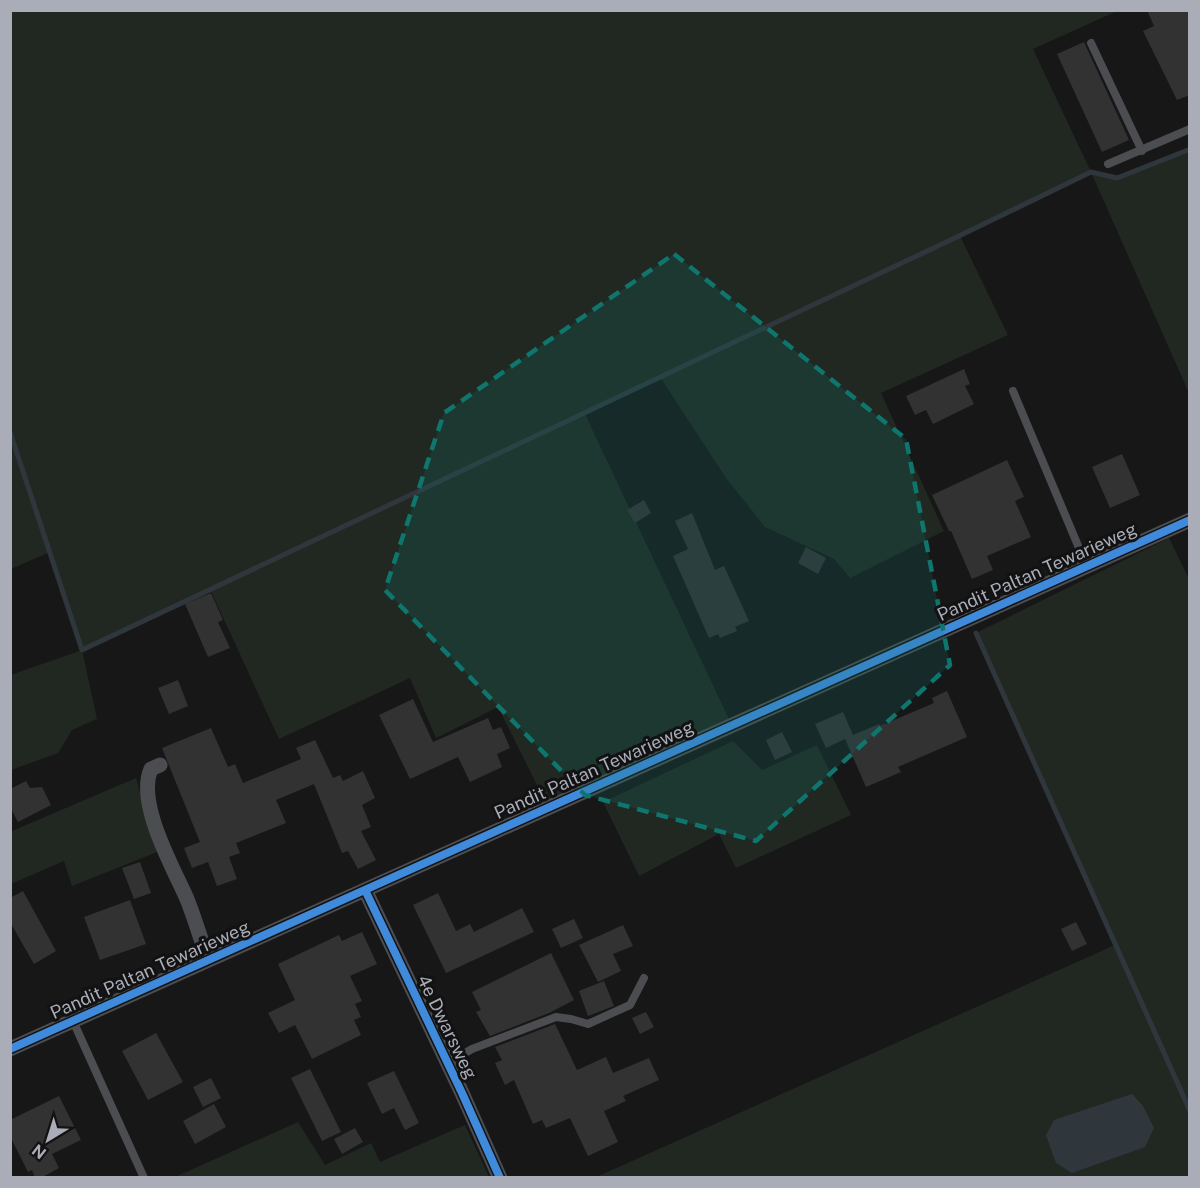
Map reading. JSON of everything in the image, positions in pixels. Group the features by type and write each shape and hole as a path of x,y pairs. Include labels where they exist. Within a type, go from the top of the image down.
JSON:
{"street":[{"name":"Pandit Paltan Tewarieweg","path":"10,1049 1190,520"},
{"path":"160,765 151,769 146,780 150,805 164,853 187,900 208,960"},
{"name":"4e Dwarsweg","path":"364,890 448,1063 500,1178"}],"lane":[{"path":"1091,43 1142,151"},
{"path":"1108,164 1190,129"},
{"path":"1013,391 1087,567"},
{"path":"448,1063 472,1049 556,1017 588,1024 630,1005 644,978"},
{"path":"73,1021 144,1178"}],"highlighted area":[{"path":"674,254 906,439 950,665 756,841 585,795 385,590 444,413"}],"shaded area":[{"path":"11,11 1117,11 1033,49 1091,172 960,236 1008,335 881,393 944,531 850,578 834,559 765,527 726,478 660,377 584,412 729,719 545,801 498,707 436,738 410,678 279,739 210,589 82,650 50,552 11,569"},
{"path":"1189,148 1189,393 1091,172 1117,178"},
{"path":"1169,538 1190,581 1189,1177 594,1178 1115,945 976,633"},
{"path":"82,650 97,719 72,730 58,753 11,770 11,675"},
{"path":"733,741 762,770 817,745 851,815 736,868 719,834 639,876 603,802"},
{"path":"136,778 157,852 72,886 64,861 11,884 10,829 12,831"},
{"path":"1132,1094 1143,1106 1154,1128 1145,1147 1072,1173 1056,1163 1046,1135 1054,1120"},
{"path":"298,1122 325,1165 371,1143 380,1162 465,1125 489,1177 175,1177"}],"building":[{"path":"1147,10 1190,10 1190,95 1177,100 1143,31 1154,26"},
{"path":"1084,42 1129,140 1102,152 1057,54"},
{"path":"964,369 970,384 965,386 974,404 933,424 926,410 915,415 906,396"},
{"path":"1122,454 1140,495 1110,508 1092,467"},
{"path":"1007,460 1024,497 1015,501 1031,537 987,556 993,570 972,579 932,495"},
{"path":"644,500 651,513 635,523 627,510"},
{"path":"692,513 715,570 724,566 749,621 735,627 737,631 720,638 718,634 709,638 673,556 688,549 675,521"},
{"path":"806,547 826,558 818,574 798,563"},
{"path":"211,593 223,620 218,622 230,648 208,657 185,604"},
{"path":"178,680 188,706 169,714 158,688"},
{"path":"947,691 967,737 898,767 901,772 866,787 845,739 826,748 815,724 843,712 853,735 934,703 932,698"},
{"path":"413,699 433,742 488,718 493,730 501,727 510,748 497,754 502,767 470,782 458,757 410,779 379,715"},
{"path":"211,728 228,767 235,764 243,783 301,759 296,748 315,740 333,778 340,775 343,781 363,771 375,798 362,805 371,827 361,831 376,860 358,869 348,851 342,853 314,784 276,800 286,823 236,843 240,853 229,857 237,879 217,886 208,862 192,868 184,848 200,842 162,748"},
{"path":"782,732 792,752 775,760 766,740"},
{"path":"26,781 30,788 42,787 51,805 18,822 10,807 10,789"},
{"path":"140,862 151,893 134,899 122,868"},
{"path":"23,891 56,951 34,964 10,922 10,898"},
{"path":"438,893 456,931 470,924 474,932 522,908 534,932 446,973 413,905"},
{"path":"130,900 146,944 100,960 84,917"},
{"path":"574,919 583,938 561,948 552,929"},
{"path":"1076,922 1087,944 1072,951 1061,929"},
{"path":"623,925 633,946 613,954 621,971 598,982 579,945"},
{"path":"362,932 377,964 350,976 362,1001 355,1004 361,1017 354,1020 361,1035 312,1059 295,1025 279,1033 268,1013 295,1000 278,964 339,935 342,941"},
{"path":"551,953 574,1000 549,1013 490,1036 476,1012 481,1010 472,992"},
{"path":"604,981 614,1006 588,1016 579,991"},
{"path":"646,1012 654,1027 640,1034 632,1018"},
{"path":"555,1024 577,1070 606,1057 613,1073 649,1058 659,1080 623,1096 626,1101 604,1111 618,1142 588,1156 570,1118 546,1128 542,1120 533,1124 514,1080 505,1085 495,1063 502,1060 495,1047"},
{"path":"156,1033 183,1082 148,1100 122,1051"},
{"path":"310,1069 341,1132 322,1141 291,1078"},
{"path":"394,1071 419,1123 405,1130 394,1108 382,1114 367,1083"},
{"path":"211,1078 221,1098 203,1107 193,1087"},
{"path":"59,1096 81,1140 52,1154 59,1168 41,1178 35,1178 32,1170 28,1172 10,1136 10,1120"},
{"path":"214,1104 226,1127 195,1144 183,1121"},
{"path":"355,1128 363,1142 342,1154 334,1139"}],"waterway":[{"path":"10,432 82,650 1091,172 1117,178 1188,150"},
{"path":"976,633 1190,1111"}],"cycle path":[{"path":"10,1049 1190,520"},
{"path":"365,890 500,1178"}]}
